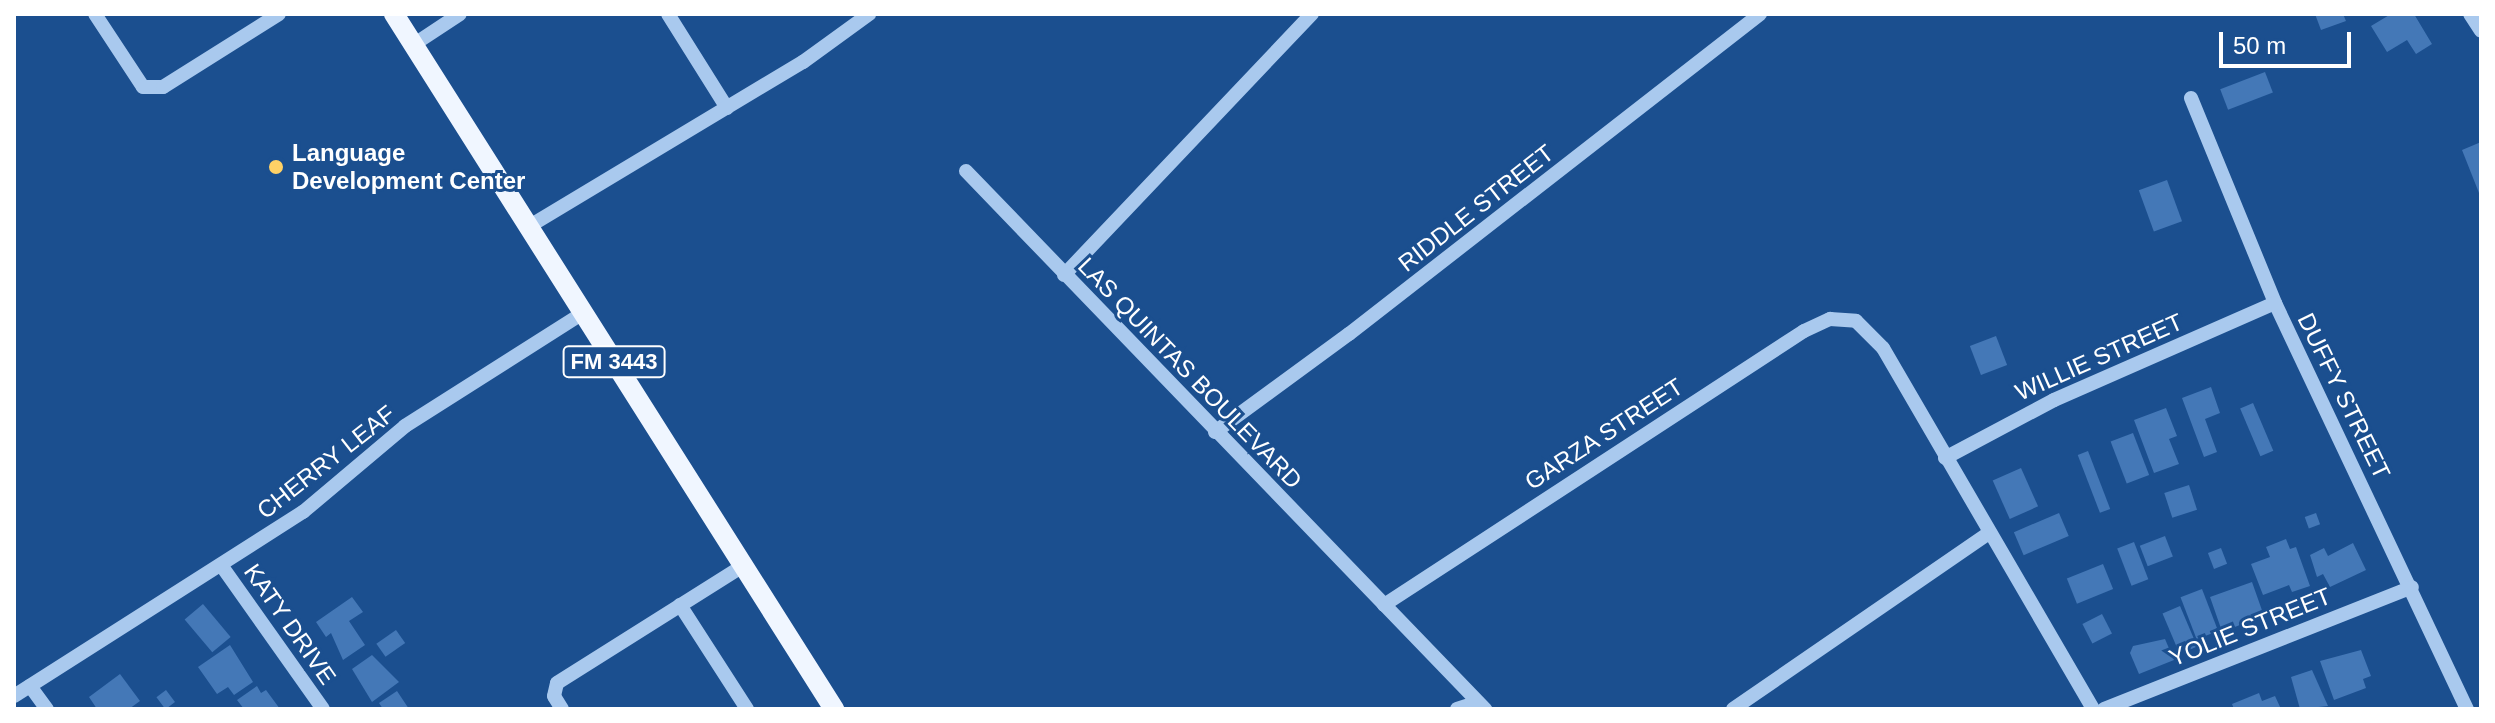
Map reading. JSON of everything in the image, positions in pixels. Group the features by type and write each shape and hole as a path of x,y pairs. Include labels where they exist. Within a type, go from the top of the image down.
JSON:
{"main road":[{"name":"FM 3443","path":"394,14 834,709"}],"street":[{"path":"95,14 143,87 163,87 279,14"},
{"path":"413,45 460,14"},
{"path":"668,14 727,108"},
{"path":"528,227 727,108 869,14"},
{"path":"1064,275 1312,14"},
{"name":"RIDDLE STREET","path":"1215,432 1349,334 1760,14"},
{"path":"2470,14 2481,31"},
{"name":"DUFFY STREET","path":"2191,98 2275,303 2412,587 2467,709"},
{"name":"LAS QUINTAS BOULEVARD","path":"966,171 1482,706"},
{"name":"WILLIE STREET","path":"1945,458 2054,400 2275,303"},
{"name":"CHERRY LEAF","path":"14,696 330,492 405,426 583,313"},
{"name":"GARZA STREET","path":"1384,605 1804,331 1830,319 1856,321 1883,348 1945,458"},
{"path":"1945,458 2093,709"},
{"path":"1733,709 1989,533"},
{"name":"KATY DRIVE","path":"221,565 323,709"},
{"path":"562,709 554,696 557,683 743,566"},
{"name":"YOLIE STREET","path":"2104,709 2412,587"},
{"path":"680,605 747,709"},
{"path":"30,686 47,709"},
{"path":"1457,709 1482,706"}],"building":[{"path":"2315,14 2343,14 2346,21 2321,30"},
{"path":"2391,14 2414,14 2432,44 2416,54 2407,40 2387,52 2371,26"},
{"path":"2265,72 2273,93 2228,110 2220,89"},
{"path":"2481,142 2481,198 2462,150"},
{"path":"2167,180 2182,221 2154,232 2139,190"},
{"path":"1996,336 2007,365 1981,375 1970,346"},
{"path":"2211,387 2220,413 2205,419 2217,452 2204,457 2182,398"},
{"path":"2253,403 2273,451 2260,456 2240,408"},
{"path":"2166,408 2177,436 2169,439 2179,464 2154,473 2134,420"},
{"path":"2133,433 2149,475 2127,484 2111,442"},
{"path":"2088,451 2110,509 2100,513 2078,455"},
{"path":"2021,468 2038,506 2010,519 1993,481"},
{"path":"2189,485 2197,510 2172,518 2164,493"},
{"path":"2059,513 2069,536 2024,555 2014,532"},
{"path":"2316,513 2320,524 2309,528 2305,517"},
{"path":"2165,536 2173,557 2148,566 2140,546"},
{"path":"2286,539 2290,549 2296,547 2310,586 2292,592 2289,585 2263,595 2251,564 2270,557 2266,547"},
{"path":"2134,542 2148,579 2132,586 2117,548"},
{"path":"2353,543 2366,570 2330,587 2323,574 2317,577 2310,555 2324,548 2328,556"},
{"path":"2221,548 2227,564 2214,569 2208,553"},
{"path":"2103,564 2113,589 2077,604 2067,579"},
{"path":"2252,582 2264,616 2232,628 2236,637 2225,640 2210,597"},
{"path":"2202,589 2218,631 2197,639 2181,597"},
{"path":"352,597 363,612 349,621 365,645 343,660 331,633 326,637 316,622"},
{"path":"203,604 231,637 212,652 185,619"},
{"path":"2180,606 2197,647 2180,654 2163,613"},
{"path":"2102,614 2112,634 2092,644 2082,624"},
{"path":"396,630 405,643 386,657 376,644"},
{"path":"2165,639 2174,660 2139,674 2130,653 2133,646"},
{"path":"230,645 253,682 234,695 228,687 217,694 198,667"},
{"path":"2361,650 2371,676 2363,679 2366,688 2334,700 2320,661"},
{"path":"372,655 399,682 372,702 352,669"},
{"path":"2312,670 2328,706 2300,709 2291,677"},
{"path":"120,674 140,701 129,709 97,709 89,697"},
{"path":"257,686 261,693 266,690 280,709 244,709 237,700"},
{"path":"166,690 175,702 165,709 156,697"},
{"path":"397,691 409,709 383,709 379,703"},
{"path":"2259,693 2262,701 2275,696 2281,709 2234,709 2232,704"}],"place":[{"name":"Language Development Center","path":"276,167"}]}
